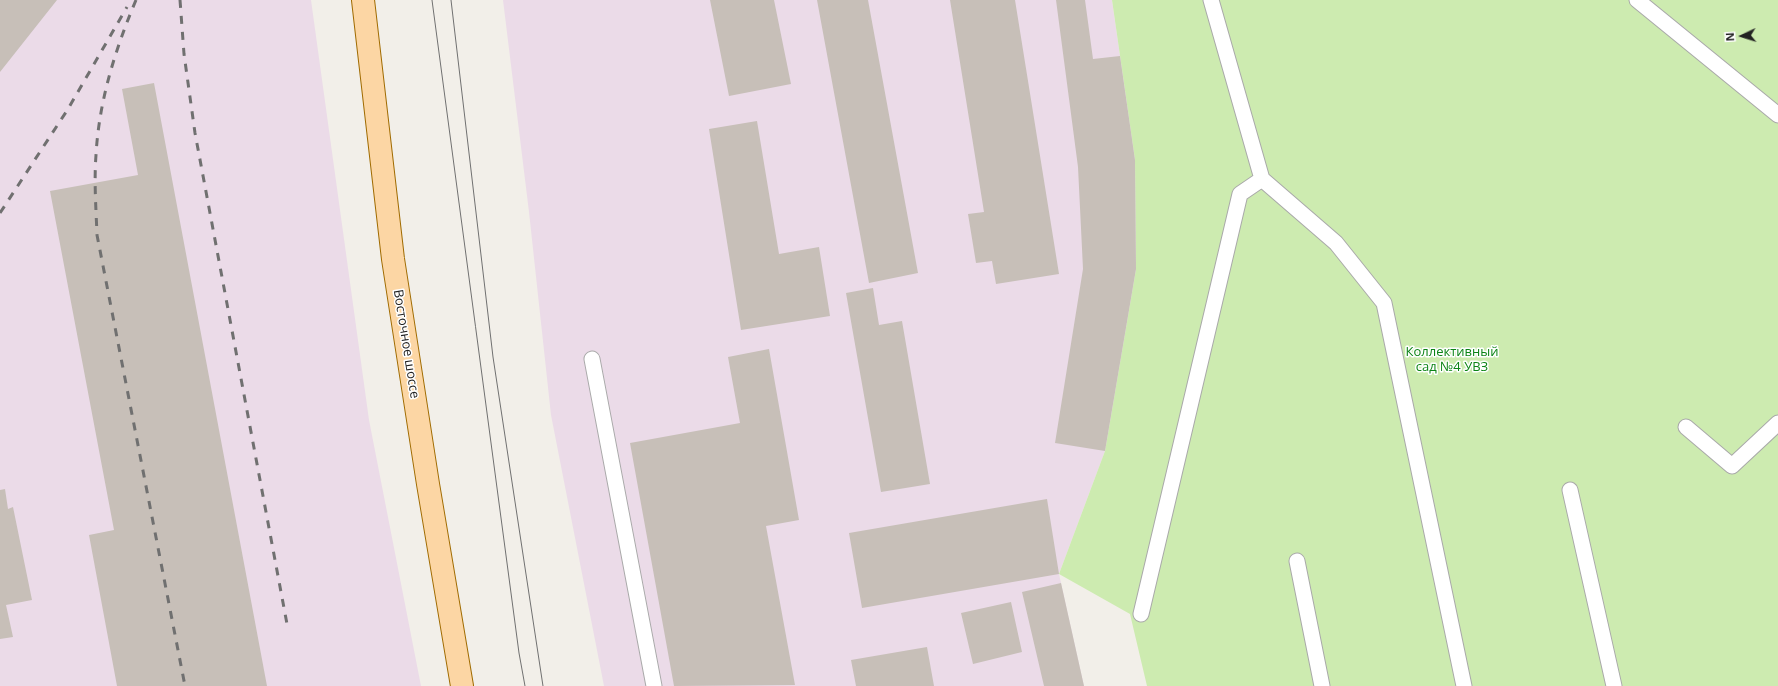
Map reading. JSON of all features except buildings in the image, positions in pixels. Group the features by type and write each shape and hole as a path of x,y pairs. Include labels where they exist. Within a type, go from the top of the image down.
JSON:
{"main road":[{"name":"Восточное шоссе","path":"363,0 393,259 428,484 462,686"}],"lane":[{"path":"1211,0 1262,179 1336,243 1384,303 1464,686"},
{"path":"1638,0 1778,115"},
{"path":"1141,614 1240,194 1262,179"},
{"path":"592,359 654,686"},
{"path":"1686,427 1732,466 1778,422"},
{"path":"1570,490 1614,686"},
{"path":"1297,561 1322,686"}],"shaded area":[{"path":"0,0 311,0 369,420 421,686 0,686"},
{"path":"503,0 1112,0 1135,160 1136,269 1105,451 1059,574 1084,686 604,686 551,415 529,212"}],"green space":[{"name":"Коллективный сад №4 УВЗ","path":"1112,0 1778,0 1778,686 1147,686 1130,614 1059,574 1105,451 1136,269 1135,160"}],"tram line":[{"path":"432,0 519,653 525,686"},
{"path":"451,0 493,357 543,686"}],"railway":[{"path":"136,0 121,38 104,95 95,165 97,235 185,686"},
{"path":"180,0 184,54 195,133 287,624"},
{"path":"0,213 68,109 127,7"}]}
